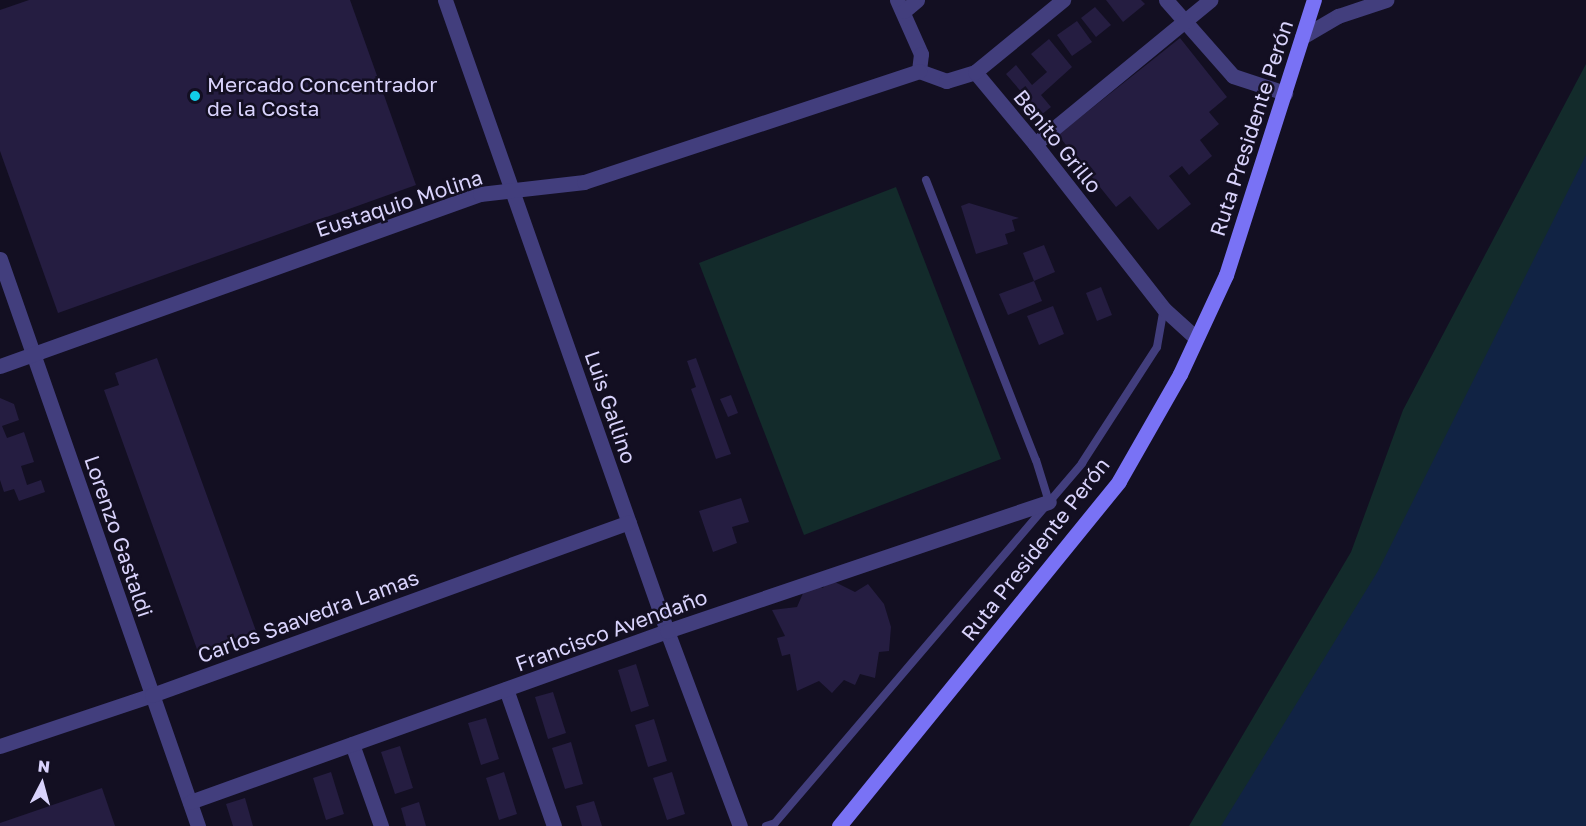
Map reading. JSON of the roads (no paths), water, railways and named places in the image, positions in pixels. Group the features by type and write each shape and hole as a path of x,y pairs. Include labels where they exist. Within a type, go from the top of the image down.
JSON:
{"main road":[{"name":"Ruta Presidente Perón","path":"839,826 1119,481 1180,374 1226,275 1314,0"}],"street":[{"name":"Luis Gallino","path":"445,0 667,631 740,826"},
{"path":"917,0 901,5 921,54 919,71 946,81 975,72 1063,0"},
{"path":"1166,0 1233,76 1285,93"},
{"path":"1035,144 1210,0"},
{"path":"1302,37 1338,16 1386,0"},
{"name":"Eustaquio Molina","path":"0,366 480,194 514,192 584,182 919,71"},
{"name":"Benito Grillo","path":"975,72 1035,144 1164,309 1196,338"},
{"name":"Lorenzo Gastaldi","path":"0,259 198,826"},
{"name":"Francisco Avendaño","path":"190,802 667,631 1049,502"},
{"name":"Carlos Saavedra Lamas","path":"0,746 152,695 629,522"},
{"path":"506,689 554,826"},
{"path":"352,744 381,826"}],"lane":[{"path":"926,180 1036,460 1049,502"},
{"path":"766,826 775,824 1082,464 1157,346 1164,309"}],"water":[{"path":"1586,155 1586,826 1221,826 1378,571"}],"place":[{"name":"Mercado Concentrador de la Costa","path":"195,96"}]}
